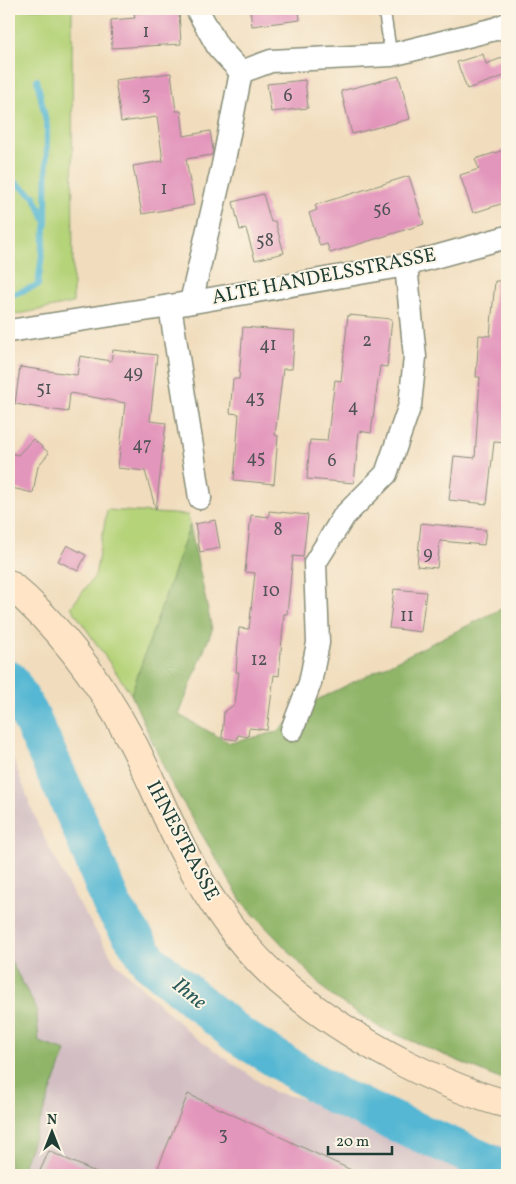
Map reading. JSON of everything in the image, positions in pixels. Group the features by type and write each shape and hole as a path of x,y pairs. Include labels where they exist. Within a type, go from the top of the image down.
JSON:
{"main road":[{"name":"IHNESTRASSE","path":"9,584 32,604 71,647 102,690 130,738 185,854 213,901 242,942 279,980 329,1020 379,1050 439,1081 507,1104"}],"street":[{"path":"198,9 218,47 241,72"},
{"path":"241,72 271,61 391,55 495,29 507,24"},
{"path":"200,498 180,304 224,165 241,72"},
{"name":"ALTE HANDELSSTRASSE","path":"9,331 406,266 507,237"},
{"path":"292,730 310,683 318,643 315,563 344,516 386,474 410,405 415,357 406,266"}],"lane":[{"path":"384,9 391,55"}],"shaded area":[{"path":"9,750 38,825 69,887 115,962 192,1035 274,1092 507,1147 507,1175 20,1175 66,1051 39,1042 36,1008 9,958"}],"green space":[{"path":"9,9 72,9 73,303 9,316"},
{"path":"107,510 188,515 190,525 131,694 71,607 95,576"},
{"path":"190,525 212,630 179,715 230,743 277,732 315,701 507,606 507,1082 379,1027 330,995 242,902 169,779 131,694"},
{"path":"9,958 36,1008 39,1042 66,1051 20,1175 9,1175"}],"building":[{"path":"250,9 299,9 300,20 252,26"},
{"path":"179,11 181,44 112,48 111,20 135,18 134,13"},
{"path":"483,54 486,64 507,56 507,75 467,89 457,62"},
{"path":"171,73 176,111 181,111 184,136 210,131 212,155 186,159 194,205 142,214 133,166 163,161 157,117 121,122 115,80"},
{"path":"399,76 410,119 352,134 341,91"},
{"path":"305,80 308,108 271,112 267,84"},
{"path":"507,149 507,202 473,213 460,175 479,169 475,159"},
{"path":"409,176 424,224 330,253 327,244 320,246 309,213 317,210 315,205"},
{"path":"263,194 271,222 275,221 284,253 255,260 246,229 240,230 233,202"},
{"path":"495,281 507,281 507,443 494,442 487,504 449,500 454,456 475,458 480,377 476,377 479,335 490,336"},
{"path":"348,315 392,319 387,367 380,366 371,433 359,431 354,483 307,479 310,440 327,441 335,380 341,381"},
{"path":"243,327 295,331 292,369 283,369 275,435 278,436 274,484 234,480 239,414 230,413 233,379 239,379"},
{"path":"113,350 157,355 150,421 166,423 156,510 145,471 118,468 125,403 70,393 68,412 15,404 20,367 77,375 80,356 111,361"},
{"path":"33,439 49,453 38,466 33,493 12,488 13,482 9,481 9,453 18,455"},
{"path":"269,511 308,515 303,557 293,556 287,614 284,614 279,676 274,675 267,730 249,728 248,737 238,735 237,740 222,738 224,712 235,704 239,672 236,672 239,628 249,629 255,573 245,572 251,515 269,517"},
{"path":"215,520 220,548 200,552 195,524"},
{"path":"421,523 486,530 484,545 440,541 437,568 417,566"},
{"path":"67,545 86,555 78,571 58,561"},
{"path":"394,589 426,592 421,632 389,628"},
{"path":"188,1094 362,1175 155,1175"},
{"path":"49,1151 102,1175 38,1175"}],"waterway":[{"path":"37,80 47,126 46,220"},
{"path":"9,178 34,196 46,222 38,285 9,296"},
{"name":"Ihne","path":"9,680 29,714 79,823 112,905 150,962 238,1035 336,1096 507,1171"}]}
